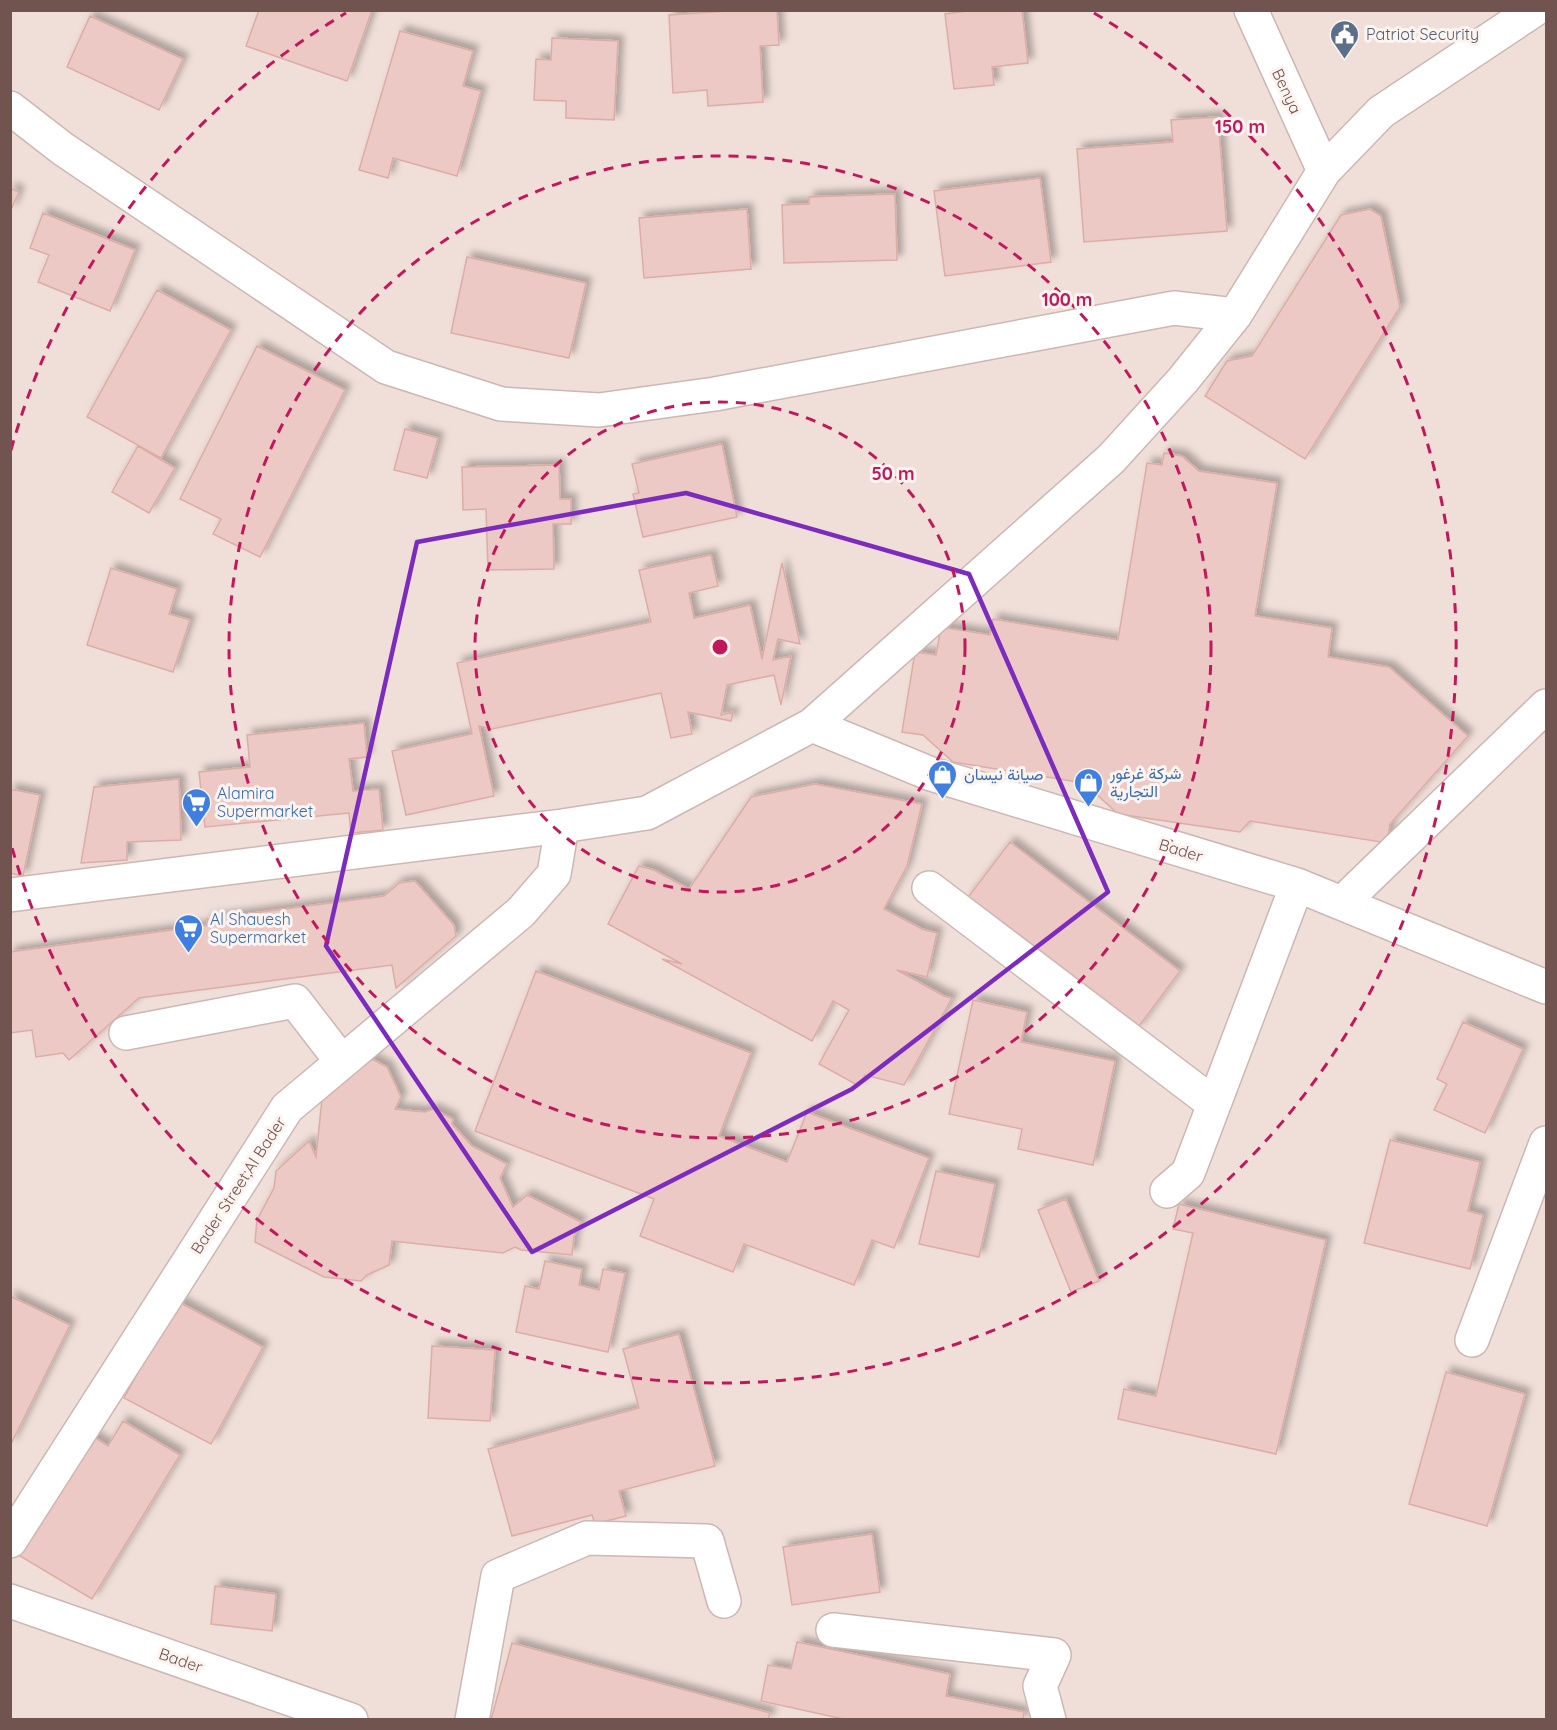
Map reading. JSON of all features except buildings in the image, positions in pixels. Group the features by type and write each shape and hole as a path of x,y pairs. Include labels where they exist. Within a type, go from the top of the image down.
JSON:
{"street":[{"name":"Benya","path":"1251,10 1324,171"},
{"path":"10,895 562,826 647,813 812,726 1111,459 1183,380 1235,315 1324,171 1381,112 1534,10"},
{"path":"10,108 63,149 387,368 501,404 599,410 715,394 1174,308 1235,315"},
{"path":"1342,903 1546,706"},
{"name":"Bader","path":"812,726 931,774 1297,885 1546,987"},
{"name":"Bader Street;Al Bader","path":"10,1541 287,1108 521,912 554,874 562,826"},
{"path":"1167,1191 1188,1173 1297,885"},
{"path":"929,888 1214,1104"},
{"path":"126,1034 295,1001 342,1062"},
{"path":"1472,1340 1546,1143"},
{"path":"472,1719 498,1576 586,1538 707,1541 724,1601"},
{"name":"Bader","path":"10,1601 351,1719"},
{"path":"833,1630 1054,1655 1040,1686 1049,1719"}],"highlighted area":[{"path":"686,493 969,574 1108,892 852,1089 532,1252 326,946 417,542"}],"shaded area":[{"path":"11,11 1546,11 1546,1719 11,1719"}],"place":[{"name":"Patriot Security","path":"1345,60"},
{"name":"صيانة نيسان","path":"943,800"},
{"name":"شركة غرغور التجارية","path":"1089,808"},
{"name":"Alamira Supermarket","path":"196,828"},
{"name":"Al Shauesh Supermarket","path":"189,954"}]}
